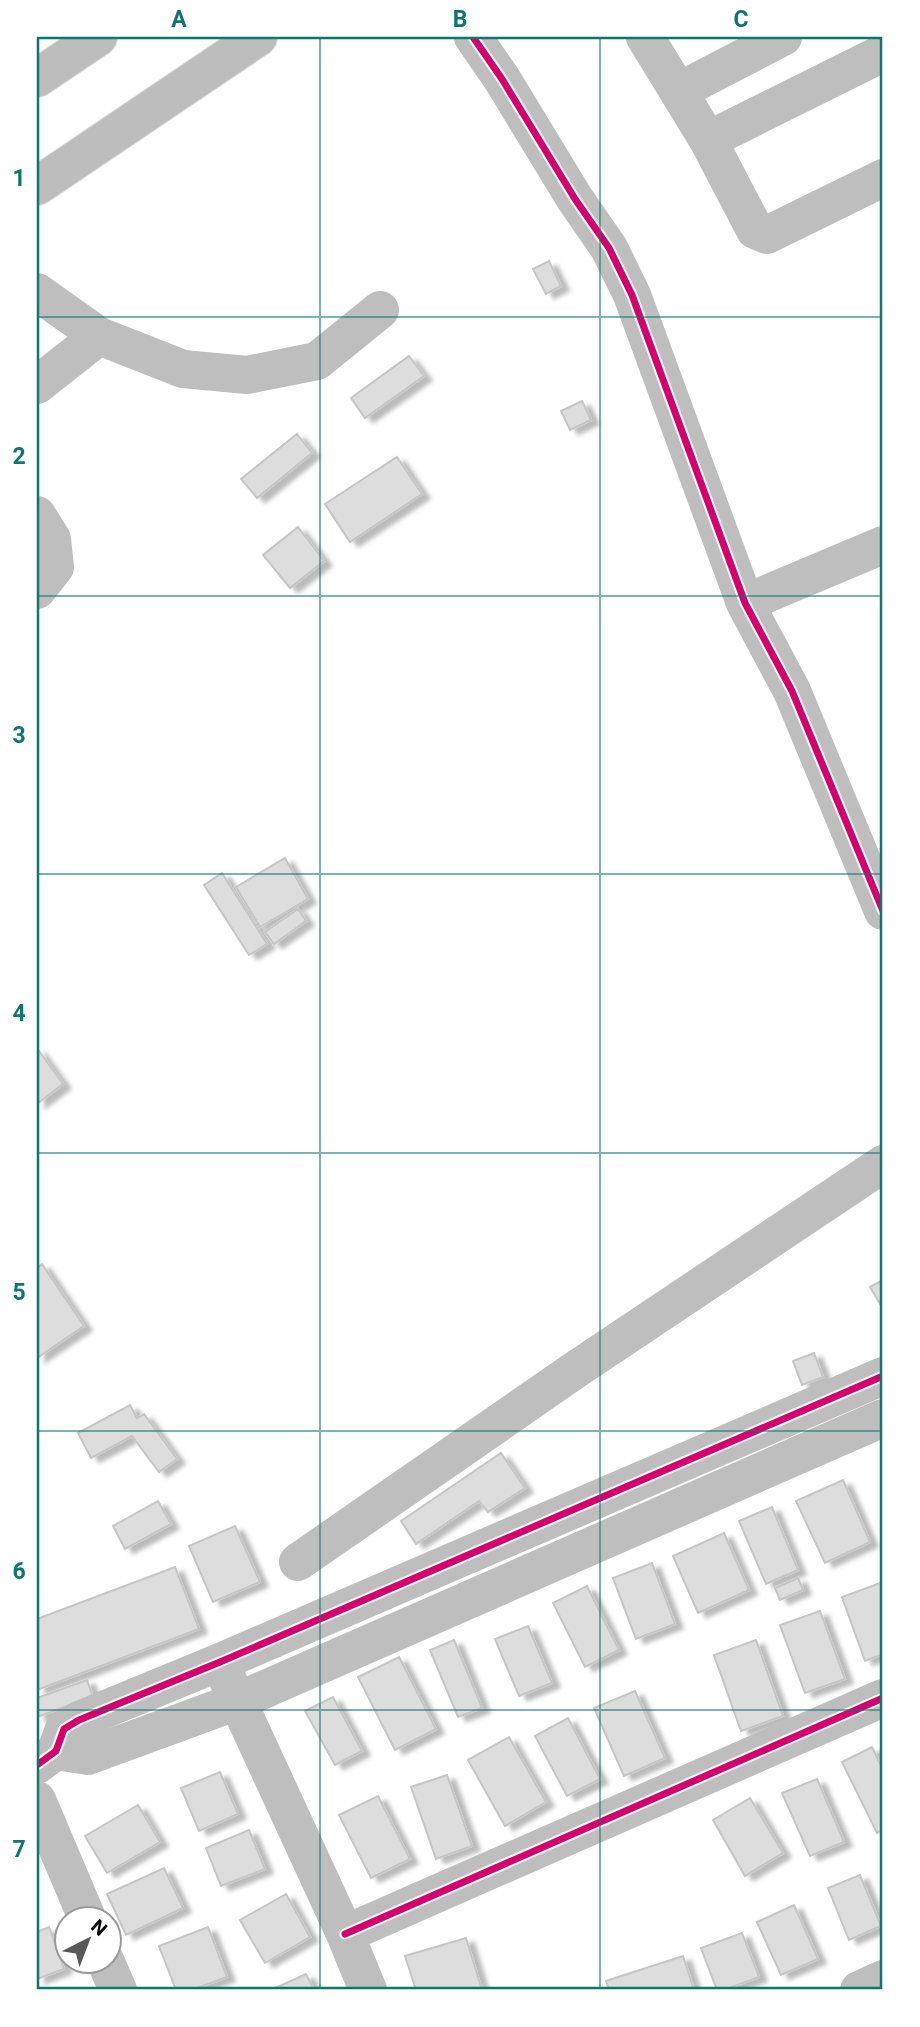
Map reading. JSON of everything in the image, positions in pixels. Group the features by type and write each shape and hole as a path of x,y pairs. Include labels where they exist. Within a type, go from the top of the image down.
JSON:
{"highway":[{"path":"37,78 98,37"},
{"path":"37,186 258,37"}],"street":[{"path":"473,37 609,248 632,295 745,603 792,691 883,911"},
{"path":"645,37 708,140 755,230 767,235 883,178"},
{"path":"679,91 783,37"},
{"path":"708,140 883,53"},
{"path":"37,292 99,336 183,369 247,375 317,362 380,310"},
{"path":"37,385 99,336"},
{"path":"37,515 52,539 55,567 37,590"},
{"path":"745,603 883,545"},
{"path":"298,1562 575,1370 883,1164"},
{"path":"870,1382 880,1429 238,1700 88,1756 46,1758 64,1729 79,1720 870,1382"},
{"path":"220,1662 368,1990"},
{"path":"345,1934 883,1698"},
{"path":"37,1800 80,1904"},
{"path":"111,1974 118,1990"},
{"path":"859,1990 883,1979"}],"building":[{"path":"549,261 561,286 546,294 533,269"},
{"path":"409,356 424,376 365,418 351,398"},
{"path":"582,401 591,420 570,430 561,411"},
{"path":"297,434 312,453 257,498 241,479"},
{"path":"397,457 422,494 350,542 325,504"},
{"path":"298,527 324,561 290,588 263,555"},
{"path":"285,858 308,899 260,927 236,887"},
{"path":"222,873 267,944 249,955 204,885"},
{"path":"298,909 306,921 274,944 265,932"},
{"path":"37,1048 63,1084 37,1104"},
{"path":"42,1264 84,1326 37,1358 37,1268"},
{"path":"883,1280 883,1309 870,1287"},
{"path":"814,1353 823,1377 802,1385 793,1361"},
{"path":"130,1405 137,1418 144,1414 177,1459 159,1472 132,1436 91,1458 78,1433"},
{"path":"501,1453 525,1488 488,1512 479,1501 416,1544 401,1521"},
{"path":"843,1480 870,1542 825,1563 796,1501"},
{"path":"158,1501 171,1524 125,1549 113,1526"},
{"path":"772,1507 798,1570 766,1584 739,1521"},
{"path":"235,1526 260,1582 213,1602 189,1546"},
{"path":"724,1533 749,1590 698,1613 673,1556"},
{"path":"652,1563 675,1624 636,1639 613,1578"},
{"path":"175,1567 199,1629 37,1690 37,1619"},
{"path":"798,1578 803,1590 780,1600 775,1588"},
{"path":"883,1582 883,1654 865,1661 842,1597"},
{"path":"587,1586 619,1650 585,1667 553,1603"},
{"path":"820,1611 845,1679 805,1693 780,1625"},
{"path":"528,1626 552,1683 519,1696 495,1639"},
{"path":"454,1640 482,1708 458,1717 430,1650"},
{"path":"756,1640 783,1716 741,1731 714,1655"},
{"path":"399,1657 436,1729 395,1750 358,1677"},
{"path":"87,1680 93,1697 37,1717 37,1698"},
{"path":"635,1691 665,1758 624,1776 594,1708"},
{"path":"333,1697 362,1751 335,1765 305,1711"},
{"path":"568,1718 600,1779 567,1796 535,1736"},
{"path":"509,1737 546,1802 505,1826 468,1760"},
{"path":"872,1747 883,1770 883,1829 877,1833 842,1762"},
{"path":"220,1772 238,1814 199,1831 181,1788"},
{"path":"447,1775 472,1846 436,1859 411,1787"},
{"path":"817,1779 844,1842 810,1856 782,1793"},
{"path":"378,1796 410,1859 371,1878 339,1815"},
{"path":"750,1798 783,1853 745,1876 713,1820"},
{"path":"138,1805 160,1842 107,1873 85,1836"},
{"path":"249,1830 265,1869 221,1886 206,1848"},
{"path":"164,1868 183,1908 126,1935 122,1926 122,1904 112,1904 107,1894"},
{"path":"860,1875 881,1926 849,1940 828,1888"},
{"path":"286,1894 310,1937 265,1963 240,1920"},
{"path":"794,1905 818,1959 781,1975 757,1922"},
{"path":"49,1927 52,1935 52,1973 37,1979 37,1932"},
{"path":"208,1927 227,1977 192,1990 176,1990 159,1946"},
{"path":"742,1933 759,1977 717,1990 701,1948"},
{"path":"466,1938 482,1990 416,1990 405,1956"},
{"path":"683,1956 694,1990 609,1990 606,1981"},
{"path":"306,1974 314,1990 271,1990"}],"cycle path":[{"path":"473,37 609,248 632,295 745,603 792,691 883,911"},
{"path":"37,1765 56,1751 64,1729 79,1720 220,1662 883,1376"},
{"path":"345,1934 883,1698"}]}
